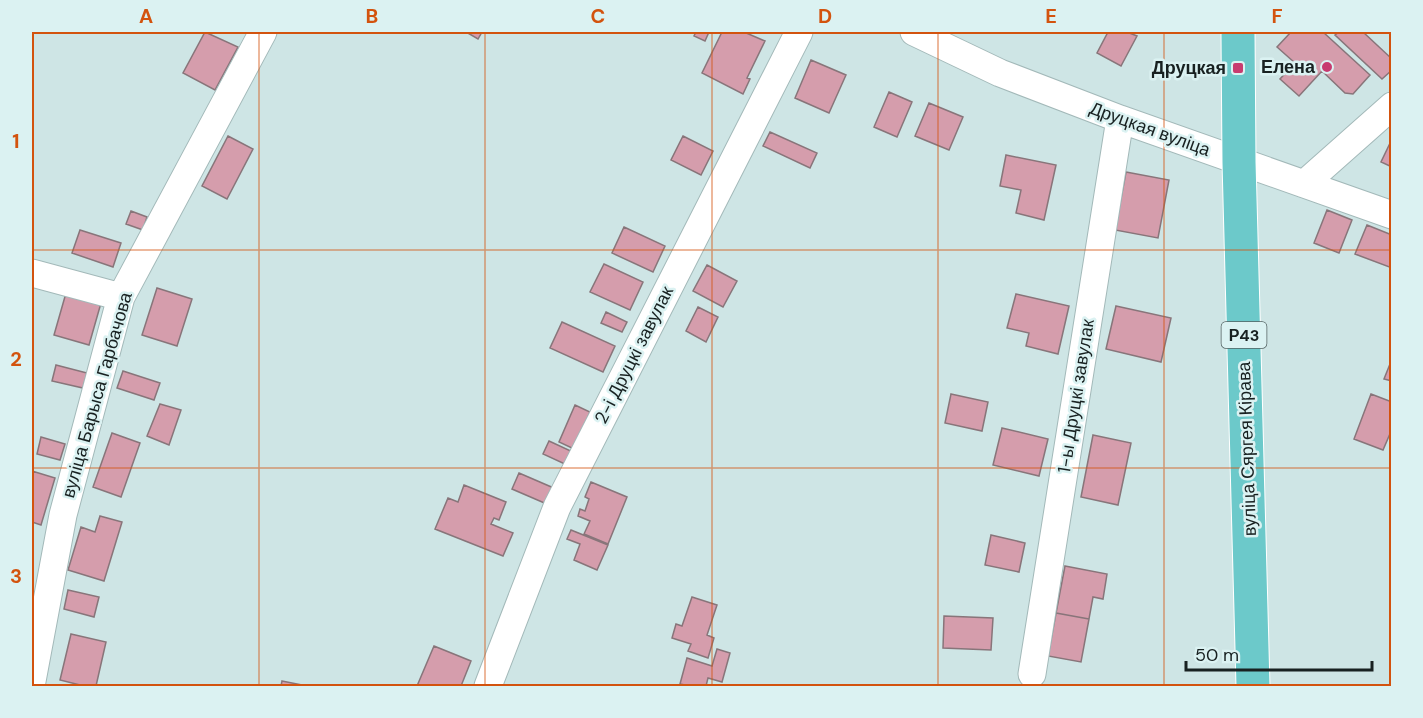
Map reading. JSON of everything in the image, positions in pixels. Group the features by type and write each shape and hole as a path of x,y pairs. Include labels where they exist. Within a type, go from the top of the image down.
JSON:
{"main road":[{"name":"вуліца Сяргея Кірава","path":"1238,32 1239,162 1253,687"}],"street":[{"name":"вуліца Барыса Гарбачова","path":"32,681 63,515 121,297 263,32"},
{"name":"2-і Друцкі завулак","path":"488,687 557,507 799,32"},
{"name":"Друцкая вуліца","path":"914,32 1000,73 1120,119 1392,215"},
{"path":"1304,184 1392,106"},
{"name":"1-ы Друцкі завулак","path":"1032,674 1120,119"},
{"path":"32,273 121,297"}],"building":[{"path":"205,32 238,47 215,90 183,73"},
{"path":"466,32 482,32 478,39"},
{"path":"696,32 709,32 705,41 694,36"},
{"path":"722,32 744,32 765,41 747,78 750,79 743,94 702,73"},
{"path":"1108,32 1127,32 1137,36 1121,66 1097,53"},
{"name":"Елена","path":"1291,32 1323,32 1370,75 1353,94 1345,93 1322,71 1299,96 1280,79 1295,63 1277,47"},
{"path":"1339,32 1363,32 1392,59 1392,70 1382,79 1335,35"},
{"path":"811,60 846,75 829,113 795,98"},
{"path":"889,92 912,102 897,137 874,127"},
{"path":"929,103 963,117 949,150 915,136"},
{"path":"770,132 817,153 810,168 763,146"},
{"path":"228,136 253,149 227,199 202,186"},
{"path":"683,136 713,151 701,175 671,160"},
{"path":"1392,139 1392,167 1381,162"},
{"path":"1006,155 1056,165 1044,220 1016,213 1021,190 1000,186"},
{"path":"1126,172 1169,180 1158,238 1115,230"},
{"path":"1327,210 1352,220 1339,253 1314,243"},
{"path":"131,211 147,217 143,230 126,224"},
{"path":"1367,225 1392,235 1392,268 1355,254"},
{"path":"624,227 665,246 653,272 612,253"},
{"path":"80,230 121,243 113,267 72,253"},
{"path":"604,264 643,282 630,310 590,292"},
{"path":"707,265 737,281 723,307 693,291"},
{"path":"157,288 192,299 177,346 142,335"},
{"path":"66,293 101,303 89,345 54,335"},
{"path":"1016,294 1069,306 1058,354 1026,346 1029,333 1007,328"},
{"path":"1116,306 1171,318 1161,362 1106,349"},
{"path":"698,307 718,317 706,342 686,331"},
{"path":"606,312 627,322 622,332 601,323"},
{"path":"562,322 615,346 603,372 550,348"},
{"path":"1392,359 1392,381 1384,379"},
{"path":"56,365 87,373 83,388 52,381"},
{"path":"123,371 160,383 154,400 117,388"},
{"path":"951,394 988,402 982,431 945,423"},
{"path":"1371,394 1392,402 1392,429 1383,450 1354,439"},
{"path":"160,404 181,410 169,445 147,436"},
{"path":"575,405 590,412 574,449 559,442"},
{"path":"1002,428 1048,439 1039,476 993,465"},
{"path":"112,433 140,443 121,497 93,487"},
{"path":"1093,435 1131,443 1118,505 1081,497"},
{"path":"41,437 65,444 60,460 37,454"},
{"path":"549,441 573,452 567,465 543,454"},
{"path":"32,471 55,478 41,525 32,522"},
{"path":"519,473 556,489 549,505 512,489"},
{"path":"591,482 627,497 608,544 584,534 590,521 578,516 580,509 585,511 589,499 585,497"},
{"path":"464,485 506,502 499,520 494,518 491,524 513,533 503,556 435,529 448,498 458,502"},
{"path":"100,516 122,522 104,581 68,570 81,527 95,532"},
{"path":"571,530 608,545 597,570 574,560 580,544 567,539"},
{"path":"991,535 1025,543 1019,572 985,565"},
{"path":"1065,566 1107,574 1103,599 1093,597 1089,619 1056,613"},
{"path":"68,590 99,597 94,617 64,609"},
{"path":"692,597 717,605 707,635 714,638 708,658 688,651 691,644 672,638 676,624 682,626"},
{"path":"1056,613 1089,619 1081,662 1048,656"},
{"path":"944,616 993,618 991,650 943,648"},
{"path":"71,634 106,642 96,686 84,686 60,680"},
{"path":"434,646 471,661 461,686 417,686"},
{"path":"717,649 730,653 722,682 708,678 706,686 680,684 687,658 712,666"},
{"path":"282,681 307,686 281,686"}],"place":[{"name":"Елена","path":"1327,67"},
{"name":"Друцкая","path":"1238,68"}]}
